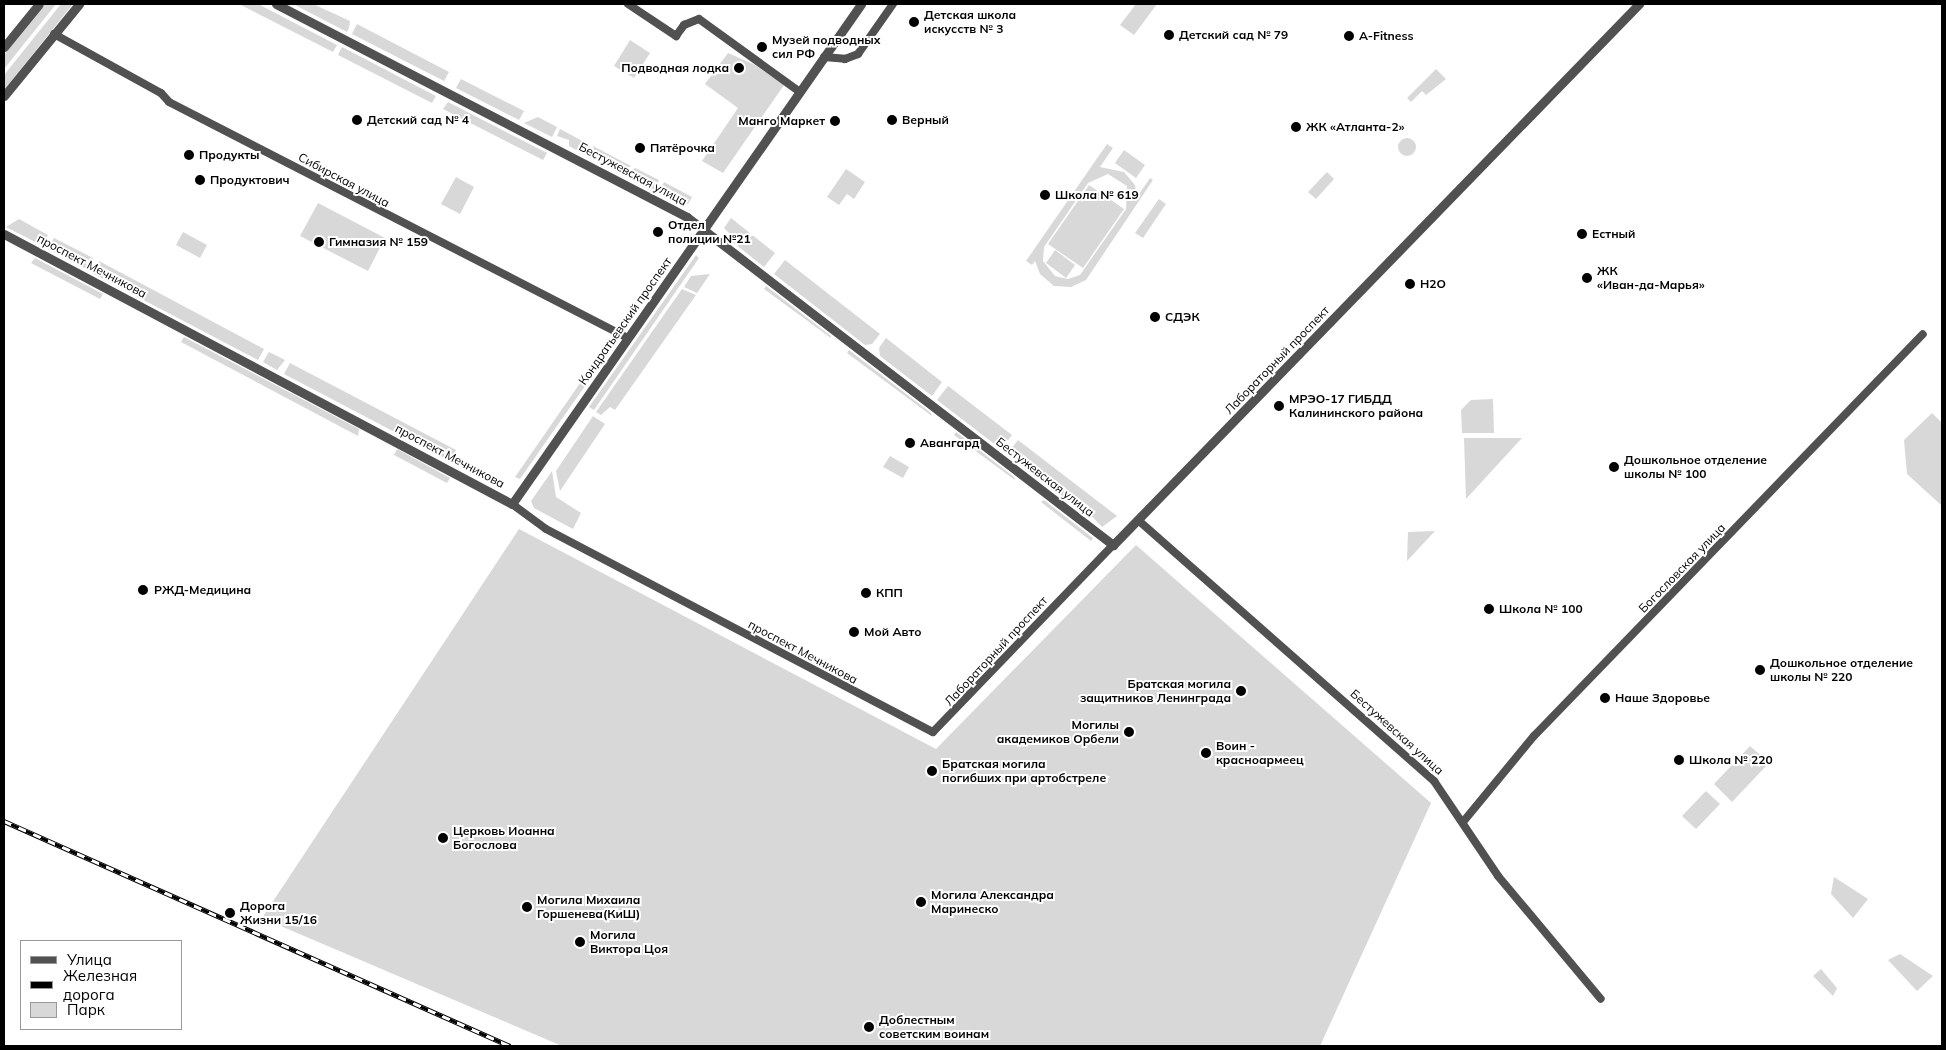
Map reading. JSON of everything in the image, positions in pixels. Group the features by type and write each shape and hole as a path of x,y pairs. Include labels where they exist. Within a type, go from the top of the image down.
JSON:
{"street":[{"path":"4,48 39,4"},
{"path":"4,96 78,4"},
{"name":"Бестужевская улица","path":"276,4 652,198 704,229 1113,545"},
{"path":"628,4 676,36 684,25 699,19 800,92"},
{"name":"Кондратьевский проспект","path":"512,504 860,4"},
{"path":"824,57 845,58 858,54 893,4"},
{"name":"Лабораторный проспект","path":"933,732 1639,4"},
{"name":"Сибирская улица","path":"54,34 161,93 169,102 628,338"},
{"name":"проспект Мечникова","path":"4,234 512,504 527,518 574,544 933,732"},
{"name":"Богословская улица","path":"1463,822 1534,736 1923,334"},
{"name":"Бестужевская улица","path":"1138,520 1414,761 1442,790 1498,876 1602,999"}],"green space":[{"path":"45,4 56,4 4,69 4,55"},
{"path":"61,4 73,4 4,90 4,75"},
{"path":"239,4 258,4 337,45 333,52"},
{"path":"293,4 313,4 350,21 349,28 347,32"},
{"path":"1136,4 1157,4 1134,35 1120,25"},
{"path":"357,24 449,72 444,81 352,34"},
{"path":"630,40 650,53 634,78 614,66"},
{"path":"342,47 436,96 432,103 338,55"},
{"path":"728,53 753,64 784,85 723,173 702,161 738,108 705,84"},
{"path":"1436,69 1446,79 1426,95 1422,91 1411,102 1407,98"},
{"path":"461,79 524,111 519,120 456,88"},
{"path":"448,102 547,153 543,160 443,109"},
{"path":"538,117 557,127 552,137 524,123"},
{"path":"560,129 590,145 591,158 569,146 569,140 557,136"},
{"path":"1407,138 1413,141 1416,147 1413,153 1407,156 1401,153 1398,147 1401,141"},
{"path":"1107,144 1113,148 1100,167 1124,172 1135,185 1137,197 1150,178 1153,180 1086,280 1071,287 1054,286 1040,274 1035,261 1032,265 1026,261","holes":["1108,174 1127,186 1126,209 1080,275 1068,279 1055,276 1043,261 1044,247 1088,183"]},
{"path":"593,146 631,166 622,171 596,157"},
{"path":"1124,150 1145,165 1136,178 1115,163"},
{"path":"635,168 659,180 654,190 624,175"},
{"path":"846,169 865,182 854,199 847,194 839,205 827,197"},
{"path":"1327,172 1334,179 1316,199 1308,192"},
{"path":"456,177 474,187 460,214 441,204"},
{"path":"664,182 692,197 688,204 660,190"},
{"path":"1089,185 1124,209 1083,268 1048,244"},
{"path":"1159,199 1166,204 1143,238 1135,233"},
{"path":"318,203 385,238 368,271 300,236"},
{"path":"731,218 775,253 764,267 726,237 729,233 724,228"},
{"path":"19,219 48,235 43,246 6,227"},
{"path":"183,232 207,245 200,258 176,245"},
{"path":"54,238 93,258 86,269 48,249"},
{"path":"1055,250 1075,265 1066,278 1046,263"},
{"path":"696,255 699,258 594,410 589,407"},
{"path":"35,258 103,294 100,299 31,263"},
{"path":"785,260 880,334 872,344 865,345 774,274"},
{"path":"99,261 264,349 258,360 92,273"},
{"path":"710,274 697,293 684,287 691,276"},
{"path":"766,286 831,336 831,338 764,289"},
{"path":"682,289 696,295 615,410 610,407 601,415 596,412"},
{"path":"614,334 619,337 520,479 515,477"},
{"path":"184,337 359,429 358,436 181,342"},
{"path":"886,338 942,382 932,396 880,356 879,348"},
{"path":"849,350 931,413 932,416 847,353"},
{"path":"269,352 285,360 277,370 263,362"},
{"path":"290,363 456,450 450,461 284,374"},
{"path":"948,386 1012,435 1005,444 997,446 937,400"},
{"path":"1493,399 1494,433 1462,433 1461,410 1471,400"},
{"path":"1932,413 1942,423 1941,505 1907,474 1904,440"},
{"path":"593,416 605,424 560,491 556,471"},
{"path":"956,432 1014,477 1015,480 954,435"},
{"path":"1464,438 1522,438 1466,499"},
{"path":"1018,440 1117,516 1102,527 1085,509 1083,512 1011,457 1011,449"},
{"path":"397,449 450,478 447,483 394,455"},
{"path":"890,456 909,467 903,478 883,467"},
{"path":"552,471 556,497 581,513 573,529 534,508 531,501"},
{"path":"1044,500 1093,538 1091,541 1041,502"},
{"path":"519,529 936,749 1136,545 1431,803 1320,1046 562,1046 262,918"},
{"path":"1435,531 1407,561 1408,532"},
{"path":"1750,746 1769,763 1732,802 1714,784"},
{"path":"1706,791 1720,804 1696,829 1682,816"},
{"path":"1834,877 1868,899 1853,918 1831,894"},
{"path":"1900,954 1933,976 1917,991 1888,960"},
{"path":"1821,969 1837,988 1833,996 1813,976"}],"railway":[{"path":"4,821 510,1046"}],"place":[{"name":"Детская школа искусств № 3","path":"914,22"},
{"name":"Детский сад № 79","path":"1169,35"},
{"name":"A-Fitness","path":"1349,36"},
{"name":"Музей подводных сил РФ","path":"762,47"},
{"name":"Подводная лодка","path":"739,68"},
{"name":"Детский сад № 4","path":"357,120"},
{"name":"Верный","path":"892,120"},
{"name":"Манго Маркет","path":"835,121"},
{"name":"ЖК «Атланта-2»","path":"1296,127"},
{"name":"Пятёрочка","path":"640,148"},
{"name":"Продукты","path":"189,155"},
{"name":"Продуктович","path":"200,180"},
{"name":"Школа № 619","path":"1045,195"},
{"name":"Отдел полиции №21","path":"658,232"},
{"name":"Естный","path":"1582,234"},
{"name":"Гимназия № 159","path":"319,242"},
{"name":"ЖК «Иван-да-Марья»","path":"1587,278"},
{"name":"H2O","path":"1410,284"},
{"name":"СДЭК","path":"1155,317"},
{"name":"МРЭО-17 ГИБДД Калининского района","path":"1279,406"},
{"name":"Авангард","path":"910,443"},
{"name":"Дошкольное отделение школы № 100","path":"1614,467"},
{"name":"РЖД-Медицина","path":"143,590"},
{"name":"КПП","path":"866,593"},
{"name":"Школа № 100","path":"1489,609"},
{"name":"Мой Авто","path":"854,632"},
{"name":"Дошкольное отделение школы № 220","path":"1760,670"},
{"name":"Братская могила защитников Ленинграда","path":"1241,691"},
{"name":"Наше Здоровье","path":"1605,698"},
{"name":"Могилы академиков Орбели","path":"1129,732"},
{"name":"Воин - красноармеец","path":"1206,753"},
{"name":"Школа № 220","path":"1679,760"},
{"name":"Братская могила погибших при артобстреле","path":"932,771"},
{"name":"Церковь Иоанна Богослова","path":"443,838"},
{"name":"Могила Александра Маринеско","path":"921,902"},
{"name":"Могила Михаила Горшенева(КиШ)","path":"527,907"},
{"name":"Дорога Жизни 15/16","path":"230,913"},
{"name":"Могила Виктора Цоя","path":"580,942"},
{"name":"Доблестным советским воинам","path":"869,1027"}]}
